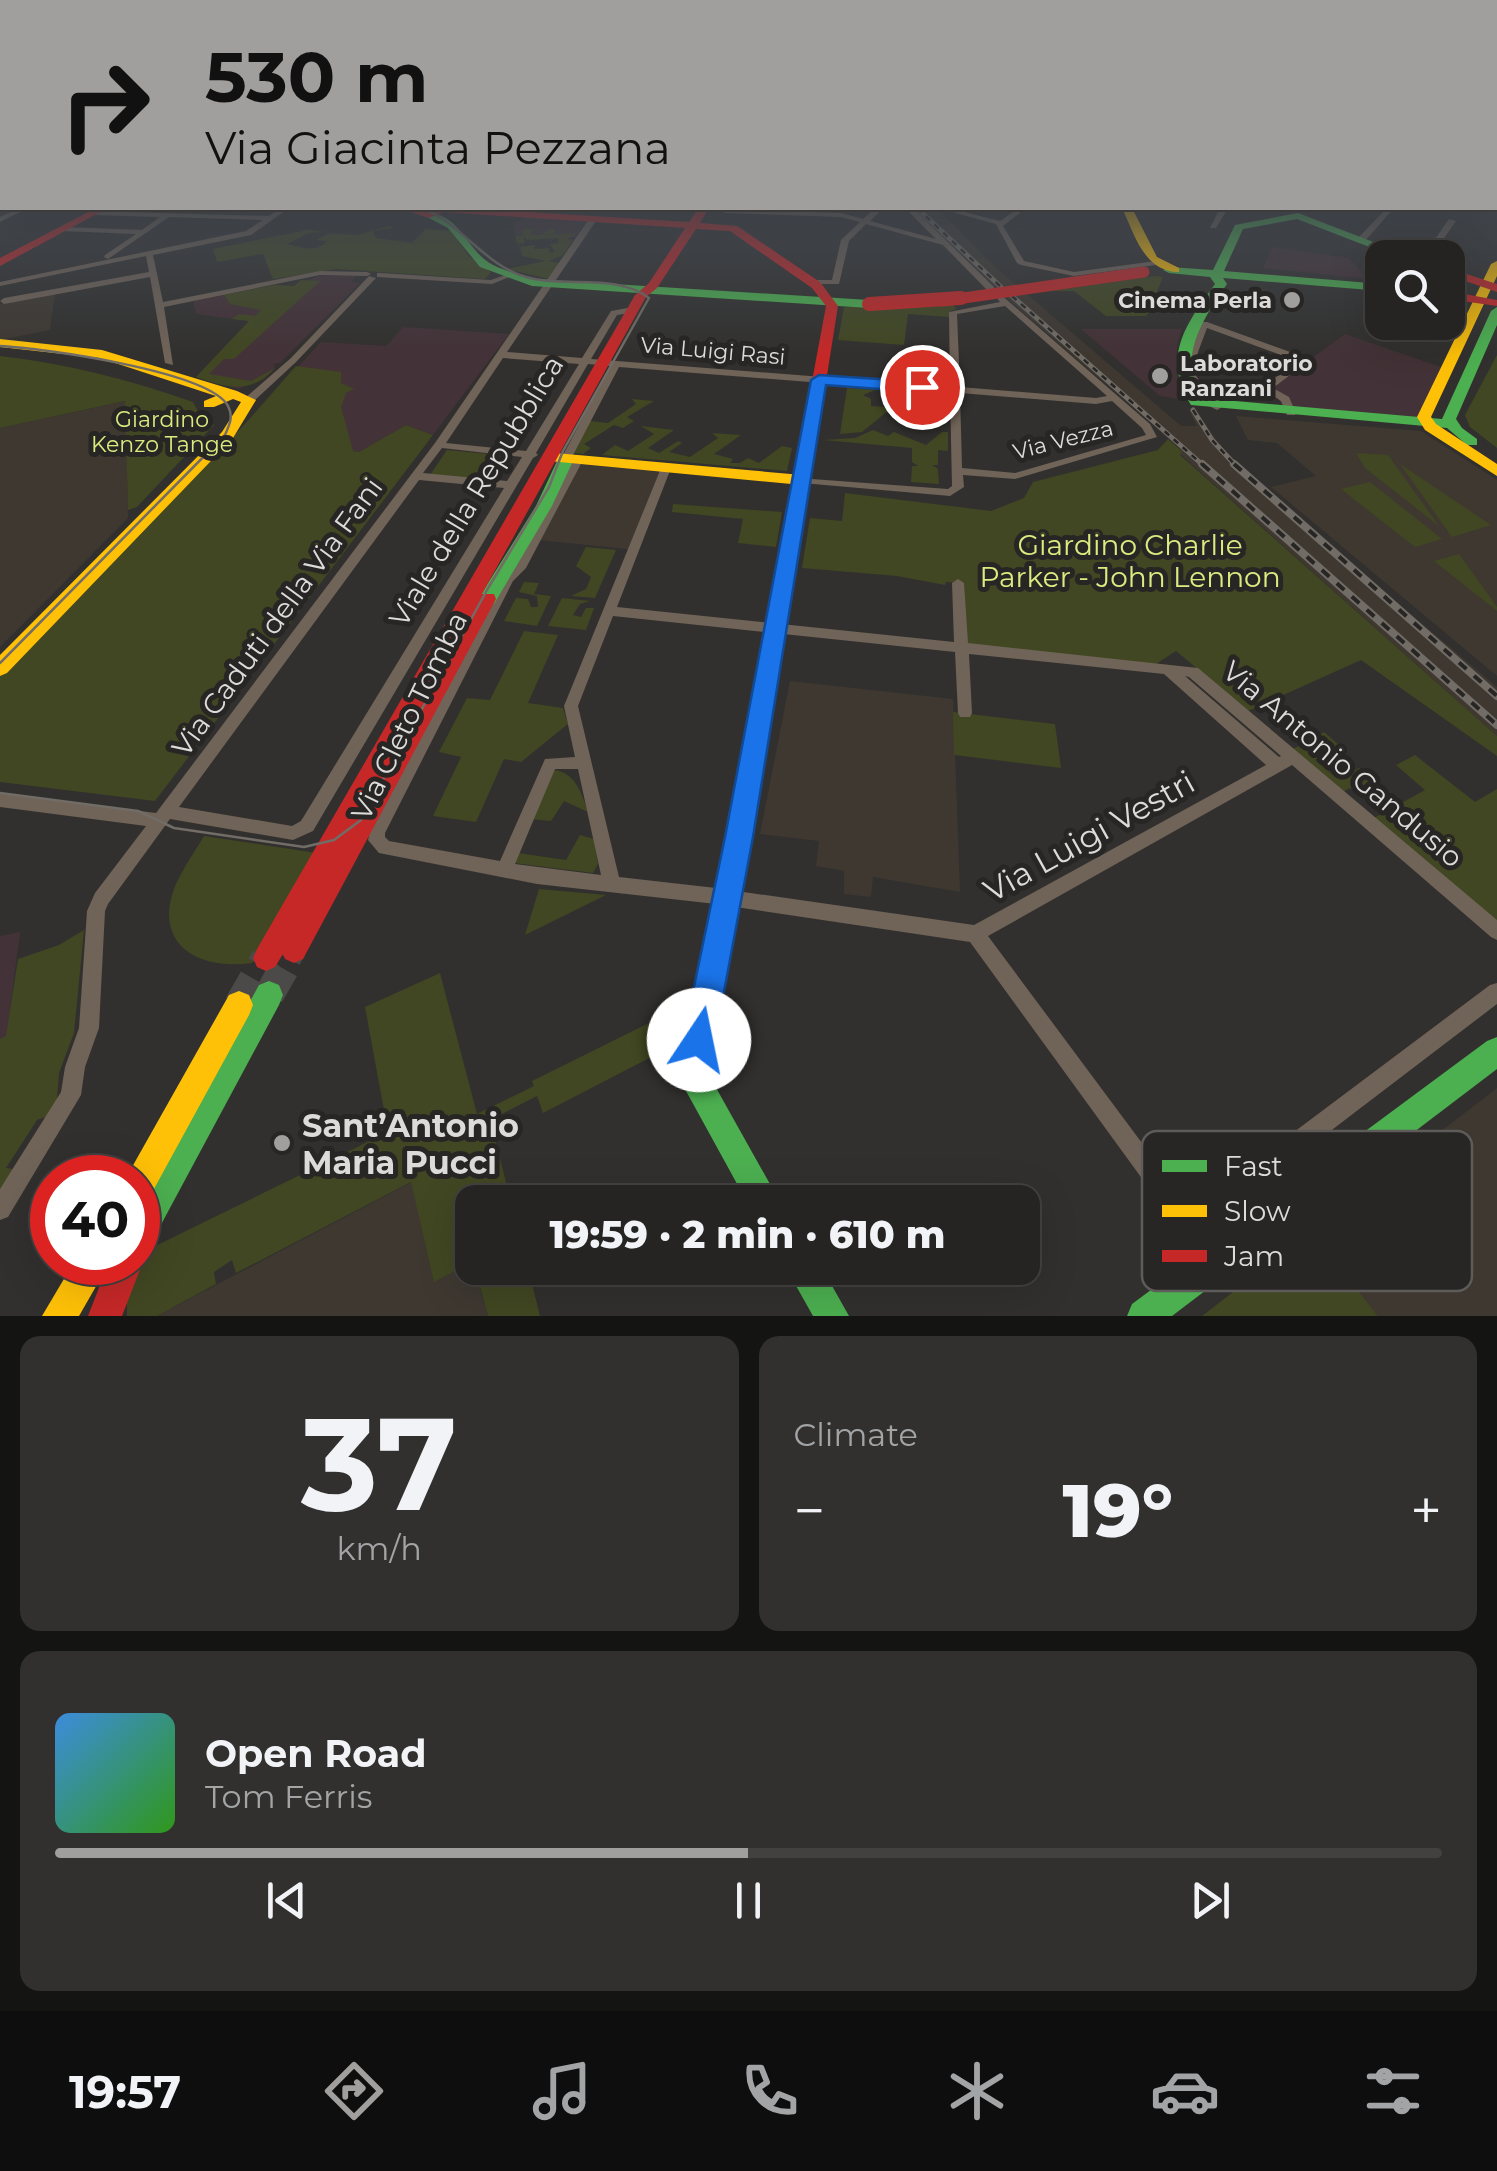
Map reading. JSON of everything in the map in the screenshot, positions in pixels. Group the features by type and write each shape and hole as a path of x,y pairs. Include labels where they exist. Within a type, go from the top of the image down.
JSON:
{"main road":[{"path":"0,263 57,232"},
{"path":"457,232 480,262 508,276 551,285 645,291 835,296 868,304 934,302 1159,268 1365,286"},
{"name":"Viale della Repubblica","path":"298,904 294,950 492,590 544,506 555,458 602,362 645,291 695,232"},
{"path":"741,232 835,296"},
{"path":"1141,232 1159,268"},
{"path":"1212,270 1236,232"},
{"path":"1341,232 1365,241"},
{"path":"1451,425 1449,419 1472,367 1493,296 1497,264"},
{"path":"1212,270 1221,284 1202,318 1188,332 1181,371 1190,398 1217,407 1451,425 1497,457"},
{"path":"1465,280 1493,296"},
{"path":"1465,295 1493,296"},
{"path":"755,1185 696,1080 699,1040 835,296"},
{"path":"1493,296 1450,361 1424,415 1426,423 1497,471"},
{"path":"0,342 102,354 231,403"},
{"path":"0,352 104,366 231,403"},
{"path":"1450,361 1472,367"},
{"path":"0,652 214,437 231,403"},
{"path":"0,668 228,436 231,403"},
{"path":"555,458 802,480"},
{"name":"Viale della Repubblica","path":"266,958 421,717"},
{"path":"160,1195 269,996"},
{"path":"156,1155 239,1005"},
{"path":"1389,1131 1497,1051"},
{"path":"59,1316 79,1285"},
{"path":"106,1316 117,1285"},
{"path":"813,1285 832,1316"},
{"path":"1144,1316 1177,1291"}],"street":[{"path":"104,262 143,232"},
{"path":"0,284 249,232"},
{"name":"Via Caduti della Via Fani","path":"0,1209 71,1095 75,1066 89,1028 96,911 440,445 585,232"},
{"path":"835,296 845,240 853,232"},
{"path":"905,232 946,244"},
{"path":"934,232 991,289"},
{"path":"1004,232 1016,258 1024,264 1070,274 1159,268"},
{"path":"1361,240 1368,232"},
{"path":"149,252 170,364"},
{"path":"159,305 320,273 492,282 508,276"},
{"path":"4,301 153,274"},
{"path":"231,403 272,380 373,276"},
{"name":"Via Vezza","path":"954,390 953,312 1004,300 1152,431 1152,438 1014,476 957,471"},
{"path":"1217,407 1197,388 1189,373 1204,324 1304,360 1267,388 1285,399 1291,413"},
{"name":"Via Luigi Rasi","path":"504,355 1096,400 1115,398"},
{"path":"802,480 950,493 958,487 954,390"},
{"path":"440,445 555,458"},
{"name":"Viale della Repubblica","path":"163,816 293,832 309,823 510,485 555,458"},
{"path":"612,886 570,706 666,468"},
{"path":"415,476 510,485"},
{"path":"958,583 965,713"},
{"path":"609,611 962,648"},
{"name":"Via Antonio Gandusio","path":"962,648 1168,670 1497,931"},
{"path":"375,713 421,717"},
{"name":"Via Cleto Tomba","path":"421,717 376,840 392,850 612,886"},
{"name":"Via Luigi Vestri","path":"612,886 727,898 975,934 1286,761"},
{"path":"504,871 550,763 581,763"},
{"path":"0,800 163,816"},
{"path":"975,934 1142,1161"},
{"path":"1314,1131 1497,992"}],"shaded area":[{"path":"515,232 578,232 575,238 515,236"},
{"path":"939,232 961,232 994,266 1181,426 1197,426 1189,410 1196,410 1217,441 1257,484 1497,687 1497,736 1180,454 1182,450 995,288"},
{"path":"1272,247 1349,258 1365,279 1263,268"},
{"path":"357,275 351,282 360,283 280,363 274,364 275,368 264,379 238,389 196,377 249,321 196,314 193,301 275,285 294,286 318,276"},
{"path":"55,293 50,330 0,340 0,304"},
{"path":"403,327 509,334 433,435 406,425 359,452 244,425 321,342 386,346"},
{"path":"1081,329 1182,329 1176,372 1185,400 1160,396"},
{"path":"1345,334 1441,367 1417,418 1285,408 1270,389"},
{"path":"126,401 128,518 0,647 0,428"},
{"path":"1236,416 1421,431 1497,480 1497,676 1271,487 1316,476 1277,443 1248,440"},
{"path":"579,463 666,476 636,550 539,540"},
{"path":"790,681 953,699 960,892 873,877 871,897 844,894 844,871 816,866 819,841 760,834"},
{"path":"20,932 5,1049 0,1051 0,936"},
{"path":"1497,1088 1497,1316 1378,1316 1358,1291 1472,1291 1472,1131 1441,1131"},
{"path":"412,1182 434,1281 455,1270 455,1285 479,1285 488,1316 157,1316"}],"green space":[{"path":"295,232 318,232 287,244 312,248 327,241 316,240 330,233 374,232 376,238 412,243 423,232 452,232 469,256 491,272 485,279 336,269 273,279 263,254 217,262 213,249"},
{"path":"523,232 577,233 567,239 573,240 562,256 548,261 559,263 549,279 507,269 546,261 522,256 520,247 535,245 534,249 549,248 550,253 555,252 550,244 558,243 558,238 527,240 523,235 525,243 517,244 515,236"},
{"path":"1163,277 1153,301 1156,303 1146,316 1106,316 1074,291 1051,291"},
{"path":"301,280 320,281 234,359 224,359 209,374 251,381 275,368 266,377 238,387 196,377 249,321 232,319 239,314 255,316 261,310 230,304 224,295 275,285 294,286"},
{"path":"952,304 957,309 950,311 949,317 908,314 904,345 838,340 844,307"},
{"path":"1497,355 1497,448 1470,427 1465,415"},
{"name":"Giardino Kenzo Tange","path":"0,356 74,368 169,394 193,402 200,415 214,425 137,507 128,510 125,401 0,428"},
{"path":"296,366 341,372 341,383 354,389 346,393 341,407 353,451 359,452 406,425 433,435 155,801 0,782 0,676 244,425"},
{"path":"847,388 875,390 863,395 871,399 871,406 884,407 885,400 894,397 899,402 862,432 840,434"},
{"path":"632,399 654,401 627,417 634,421 623,428 614,425 584,444 591,448 583,454 573,453 590,421 608,423 636,404"},
{"path":"641,426 674,430 648,448 659,453 678,441 682,443 669,452 690,457 718,438 712,433 741,435 714,454 733,459 730,463 748,458 759,463 782,446 792,448 787,471 602,455 615,445 628,451 654,434"},
{"path":"873,430 888,436 894,432 926,445 942,432 948,432 948,451 938,450 938,465 932,465 938,469 939,484 911,482 912,466 918,466 912,462 912,448 823,440 855,438"},
{"name":"Giardino Charlie Parker - John Lennon","path":"1168,439 1182,451 1180,455 1497,736 1497,756 1361,660 1248,711 1176,651 1156,664 966,646 962,583 945,585 897,576 802,568 810,518 842,521 845,493 991,511 1024,498 1033,482 1158,450"},
{"path":"447,450 509,456 493,482 430,475"},
{"path":"1356,453 1388,455 1439,526 1365,468"},
{"path":"1400,464 1491,525 1452,537"},
{"path":"1370,482 1442,539 1415,547 1341,489"},
{"path":"673,504 782,512 776,547 738,543 743,519 672,512"},
{"path":"586,547 616,550 595,598 571,596 586,589 591,577 576,566"},
{"path":"1459,554 1497,607 1497,611 1434,561"},
{"path":"524,582 539,583 534,594 551,596 537,626 504,621 516,598 528,599 531,607 538,607 537,596 519,592"},
{"path":"562,598 590,601 580,604 573,615 581,617 586,608 594,608 586,630 548,626"},
{"path":"524,631 558,635 528,703 563,708 568,724 521,762 504,759 476,822 433,816 461,757 439,752 467,698 490,700"},
{"path":"953,712 1055,724 1061,768 954,755"},
{"path":"1324,732 1339,745 1315,760 1338,779 1359,768 1380,784 1360,796 1350,788 1343,792 1293,749"},
{"path":"1415,755 1475,802 1497,789 1497,923 1374,818 1425,790 1396,765"},
{"path":"554,770 572,779 588,812 564,801 551,821 531,819"},
{"path":"580,835 594,839 598,864 593,873 514,863 518,853 566,860"},
{"path":"204,836 317,853 252,963 214,962 198,957 184,949 175,937 170,905 176,884"},
{"path":"539,889 606,895 525,935"},
{"path":"84,930 74,1033 59,1073 57,1099 51,1115 37,1120 6,1168 13,1169 0,1189 0,1039 6,1036 18,959 59,945"},
{"path":"440,973 477,1114 534,1086 532,1081 649,1023 661,1052 543,1113 537,1096 490,1120 507,1185 455,1185 455,1271 434,1282 411,1182 236,1273 232,1260 214,1272 216,1284 157,1316 127,1316 129,1285 160,1285 160,1244 388,1132 365,1007"},
{"path":"480,1285 532,1285 540,1316 488,1316"},
{"path":"1234,1291 1358,1291 1378,1316 1202,1316"}],"tunnel":[{"path":"289,959 294,950"},
{"path":"269,995 291,956"},
{"path":"239,1005 266,958"}],"tram line":[{"path":"0,793 138,811 174,828 304,847 334,840 361,820 487,590 549,487 563,451 649,298 636,290 606,283 526,277 498,263 459,232"},
{"path":"0,346 50,351 158,372 214,393 228,406 231,417 225,435 0,663"}],"railway":[{"path":"943,232 1001,287"},
{"path":"1012,296 1205,467"},
{"path":"1193,410 1212,440 1235,465"},
{"path":"1202,464 1497,725"},
{"path":"1235,465 1497,696"}],"traffic: fast":[{"path":"457,232 484,265 532,282 869,304"},
{"path":"1218,271 1236,232"},
{"path":"1342,232 1365,241"},
{"path":"1169,270 1365,287"},
{"path":"1215,276 1221,284 1194,326 1184,356 1187,387 1196,402 1443,424"},
{"path":"1472,442 1456,431 1449,419 1497,311"},
{"path":"754,1185 695,1080 699,1040 807,451"},
{"path":"487,599 544,506 566,459"},
{"path":"160,1196 269,995"},
{"path":"1390,1131 1497,1051"},
{"path":"813,1285 832,1316"},
{"path":"1144,1316 1177,1291"}],"traffic: slow":[{"path":"1139,232 1152,259 1175,270"},
{"path":"1497,264 1424,417 1430,427 1497,471"},
{"path":"0,343 102,354 229,395"},
{"path":"0,668 228,435 249,400 232,394 209,404"},
{"path":"555,458 802,480"},
{"path":"156,1155 239,1005"},
{"path":"59,1316 79,1285"}],"traffic: jam":[{"path":"0,263 57,232"},
{"path":"266,958 641,295 653,285 688,232"},
{"path":"739,232 816,285 832,306 807,451"},
{"path":"869,304 934,302 1144,272"},
{"path":"1465,277 1497,288"},
{"path":"1465,298 1495,303"},
{"path":"294,950 487,599"},
{"path":"105,1316 117,1285"}],"place":[{"name":"Cinema Perla","path":"1292,300"},
{"name":"Laboratorio Ranzani","path":"1160,376"},
{"name":"Sant’Antonio Maria Pucci","path":"282,1143"}],"route":[{"path":"699,1040 739,837 819,380 922,387"}]}
